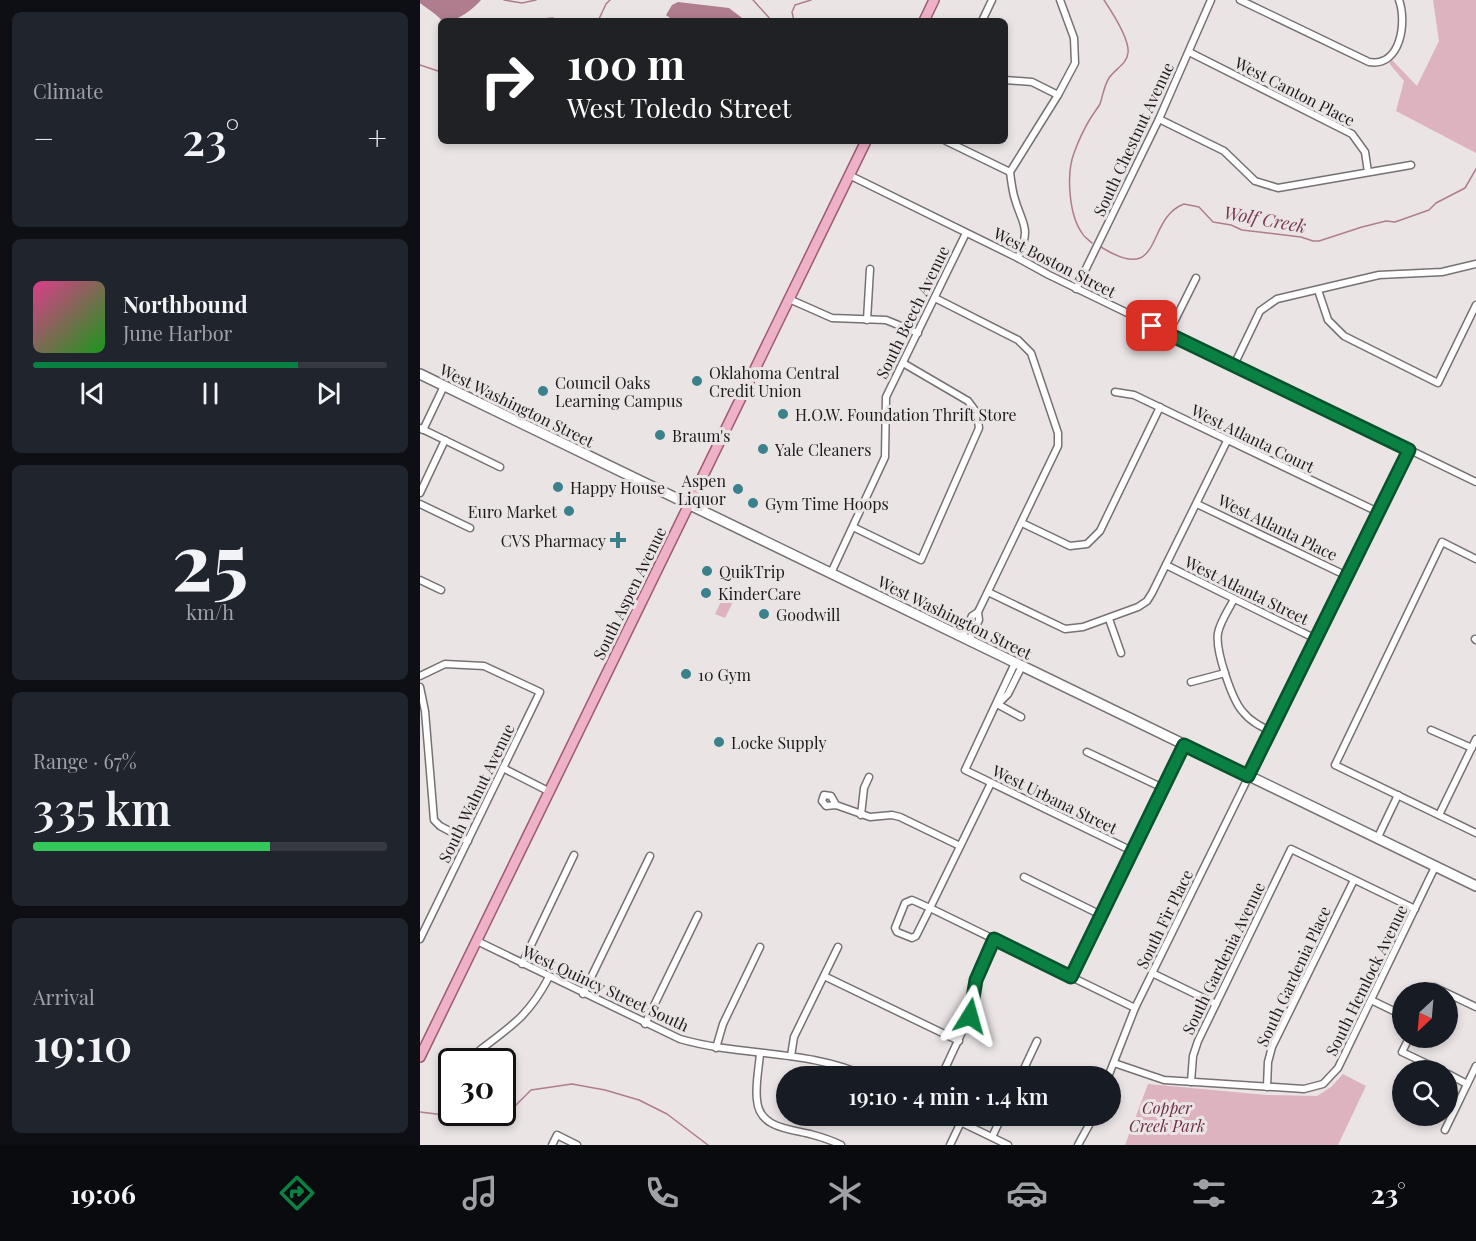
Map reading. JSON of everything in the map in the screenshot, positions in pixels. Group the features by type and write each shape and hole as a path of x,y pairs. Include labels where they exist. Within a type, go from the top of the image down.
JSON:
{"main road":[{"path":"925,18 934,0"},
{"name":"South Aspen Avenue","path":"420,1057 864,144"},
{"name":"West Washington Street","path":"420,374 1476,886"}],"street":[{"path":"983,18 992,0"},
{"path":"1018,258 1024,242 1025,222 1014,197 1010,172 1075,63 1074,38 1060,0"},
{"name":"South Chestnut Avenue","path":"1076,289 1159,119 1211,0"},
{"path":"1240,0 1369,62 1377,63 1389,58 1400,38 1403,22 1399,0"},
{"name":"West Canton Place","path":"1189,52 1352,134 1365,152 1368,172"},
{"path":"1008,80 1032,82 1058,95"},
{"path":"1159,119 1224,151 1255,181 1278,188 1411,165"},
{"path":"952,144 1010,172"},
{"name":"West Boston Street","path":"849,175 1076,289 1476,482"},
{"name":"South Beech Avenue","path":"831,573 885,457 886,397 966,232"},
{"path":"1234,365 1260,311 1276,299 1379,275 1442,272 1476,265 1476,271"},
{"path":"867,320 870,269"},
{"path":"1168,334 1196,279"},
{"path":"1318,290 1328,320 1344,336 1438,383 1476,305"},
{"path":"934,298 1017,340 1031,353 1058,433 1058,446 978,612 978,620 965,639"},
{"path":"789,299 832,318 886,320 918,333"},
{"path":"853,527 921,560 979,428 977,413 968,401 903,363"},
{"path":"444,386 422,429 500,467"},
{"name":"West Atlanta Court","path":"1115,392 1134,395 1378,512"},
{"path":"1022,523 1070,546 1087,544 1100,531 1160,407"},
{"path":"420,493 445,440"},
{"path":"988,592 1065,629 1083,627 1138,607 1147,601 1227,441"},
{"name":"South Fir Place","path":"1113,1066 1135,1008 1409,450"},
{"path":"420,504 470,528"},
{"name":"West Atlanta Place","path":"1197,504 1347,576"},
{"path":"1476,560 1442,542 1335,765 1476,833"},
{"name":"West Atlanta Street","path":"1166,565 1316,639"},
{"path":"420,580 441,590"},
{"path":"1234,599 1218,633 1225,673 1241,711 1270,731"},
{"path":"1109,619 1121,653"},
{"name":"South Walnut Avenue","path":"420,676 445,664 484,666 540,692 420,939"},
{"path":"1018,664 1008,694 997,704 1021,717"},
{"path":"1191,682 1225,673"},
{"path":"420,687 425,711 434,820 440,826 468,841"},
{"name":"West Urbana Street","path":"997,704 965,770 1132,851"},
{"path":"1431,730 1472,748"},
{"path":"1439,815 1476,739"},
{"path":"1071,977 1184,745"},
{"path":"1087,752 1163,788"},
{"path":"503,768 550,792"},
{"path":"861,815 864,788 869,777"},
{"path":"991,783 930,908 916,936 907,937 897,932 895,924 905,903 912,900 930,908 1135,1008"},
{"path":"1377,839 1398,795"},
{"path":"836,805 870,817 900,816 960,846"},
{"name":"South Gardenia Avenue","path":"1191,1082 1195,1050 1291,849 1354,880"},
{"path":"522,964 574,855"},
{"path":"583,994 650,855"},
{"name":"South Hemlock Avenue","path":"1267,1087 1305,1089 1323,1084 1335,1074 1435,867"},
{"path":"1024,877 1101,915"},
{"path":"1354,880 1415,909"},
{"name":"South Gardenia Place","path":"1267,1087 1268,1062 1272,1047 1354,880"},
{"path":"645,1024 698,915"},
{"path":"946,1066 970,1016 978,972 994,939"},
{"name":"West Quincy Street South","path":"477,941 680,1039 716,1048 791,1056 838,1066"},
{"path":"716,1048 723,1024 760,947"},
{"path":"791,1056 794,1037 838,947"},
{"path":"1152,973 1216,1004"},
{"path":"824,976 959,1041"},
{"path":"483,1048 526,1014 549,977"},
{"path":"1371,1000 1392,1010"},
{"path":"1458,1000 1476,1007"},
{"path":"1026,1066 1038,1041"},
{"path":"1404,1048 1402,1052 1419,1060"},
{"path":"760,1053 756,1096 759,1110 764,1117 771,1124 782,1128 823,1137 841,1145"},
{"path":"1114,1063 1156,1079 1267,1087"},
{"path":"1445,1130 1476,1066"},
{"path":"1458,1079 1467,1084"},
{"path":"950,1145 959,1126"},
{"path":"969,1126 1008,1145"},
{"path":"992,1137 997,1126"},
{"path":"1078,1145 1088,1126"},
{"path":"552,1145 557,1135 577,1145"}],"green space":[{"path":"1433,0 1476,0 1476,153 1396,111 1404,81 1389,63 1392,60 1417,86 1439,41"},
{"path":"728,587 738,592 725,618 715,614"},
{"name":"Copper Creek Park","path":"1343,1074 1366,1086 1338,1145 1125,1145 1148,1084 1267,1095 1317,1096 1331,1087"}],"shaded area":[{"path":"420,0 481,0 456,18 439,18 420,3"},
{"path":"678,2 729,8 742,18 670,18 666,15 672,5"}],"waterway":[{"path":"504,0 522,3 536,0"},
{"name":"Wolf Creek","path":"599,18 610,0"},
{"name":"Wolf Creek","path":"753,0 769,18"},
{"name":"Wolf Creek","path":"793,18 792,12 795,5 811,0"},
{"path":"1092,243 1083,234 1074,216 1070,194 1070,172 1083,131 1100,104 1107,81 1125,60 1128,53 1123,33 1104,0"},
{"name":"Wolf Creek","path":"420,65 438,71"},
{"name":"Wolf Creek","path":"1101,247 1121,257 1135,259 1145,255 1163,223 1172,212 1184,204 1199,207 1213,222 1231,225 1242,230 1319,241 1362,227 1386,221 1395,222 1429,210 1436,203 1465,188 1476,169"},
{"path":"420,1112 477,1119 497,1116 513,1108 531,1090 572,1084 605,1090 639,1100 667,1114 708,1145"}],"place":[{"name":"Oklahoma Central Credit Union","path":"697,381"},
{"name":"Council Oaks Learning Campus","path":"543,391"},
{"name":"H.O.W. Foundation Thrift Store","path":"783,414"},
{"name":"Braum's","path":"660,435"},
{"name":"Yale Cleaners","path":"763,449"},
{"name":"Happy House","path":"558,487"},
{"name":"Aspen Liquor","path":"738,489"},
{"name":"Gym Time Hoops","path":"753,503"},
{"name":"Euro Market","path":"569,511"},
{"name":"CVS Pharmacy","path":"618,540"},
{"name":"QuikTrip","path":"707,571"},
{"name":"KinderCare","path":"706,593"},
{"name":"Goodwill","path":"764,614"},
{"name":"10 Gym","path":"686,674"},
{"name":"Locke Supply","path":"719,742"}],"route":[{"path":"970,1016 978,972 994,939 1071,977 1184,745 1248,776 1409,450 1152,326"}]}
